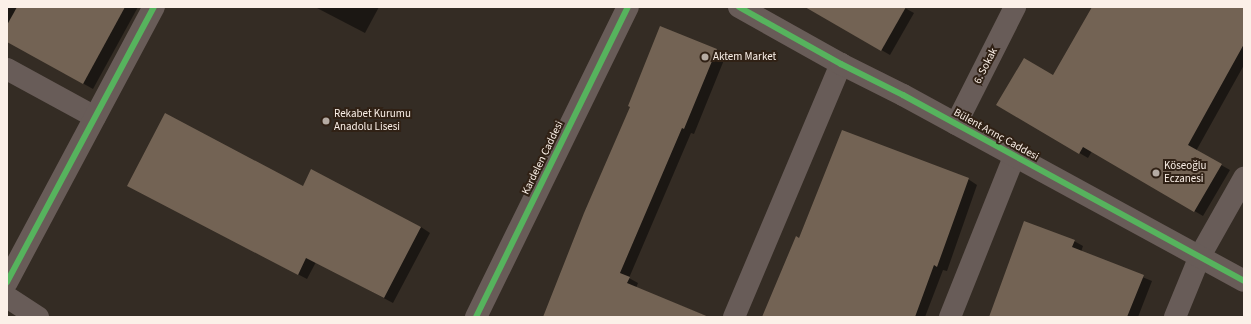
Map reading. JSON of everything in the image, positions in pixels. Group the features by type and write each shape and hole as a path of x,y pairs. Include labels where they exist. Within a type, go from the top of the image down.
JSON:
{"street":[{"path":"7,282 154,7"},
{"name":"Kardelen Caddesi","path":"476,317 628,7"},
{"name":"Bülent Arınç Caddesi","path":"739,7 841,64 956,124 1014,157 1244,281"},
{"name":"6. Sokak","path":"956,124 1015,7"},
{"path":"734,317 841,64"},
{"path":"7,69 95,117"},
{"path":"950,317 1014,157"},
{"path":"1175,317 1200,256 1244,178"},
{"path":"7,297 38,317"}],"building":[{"path":"17,7 125,7 83,84 7,42 7,25"},
{"path":"805,7 906,7 881,51"},
{"path":"1092,7 1244,7 1244,44 1188,145 1222,164 1194,212 1083,147 1079,154 996,105 1024,58 1053,75"},
{"path":"660,26 717,49 684,129 682,128 620,273 630,277 627,283 709,317 543,317 584,213 630,107 628,106"},
{"path":"165,113 303,186 311,169 421,227 384,298 306,258 298,275 127,186"},
{"path":"842,130 969,178 937,267 934,265 915,317 762,317 796,236 799,238"},
{"path":"1024,221 1075,240 1072,247 1144,275 1127,317 989,317"}],"cycle path":[{"path":"7,282 154,7"},
{"path":"476,317 628,7"},
{"path":"739,7 841,64 903,95 1244,281"}],"place":[{"name":"Aktem Market","path":"705,57"},
{"name":"Rekabet Kurumu Anadolu Lisesi","path":"326,121"},
{"name":"Köseoğlu Eczanesi","path":"1156,173"}]}
